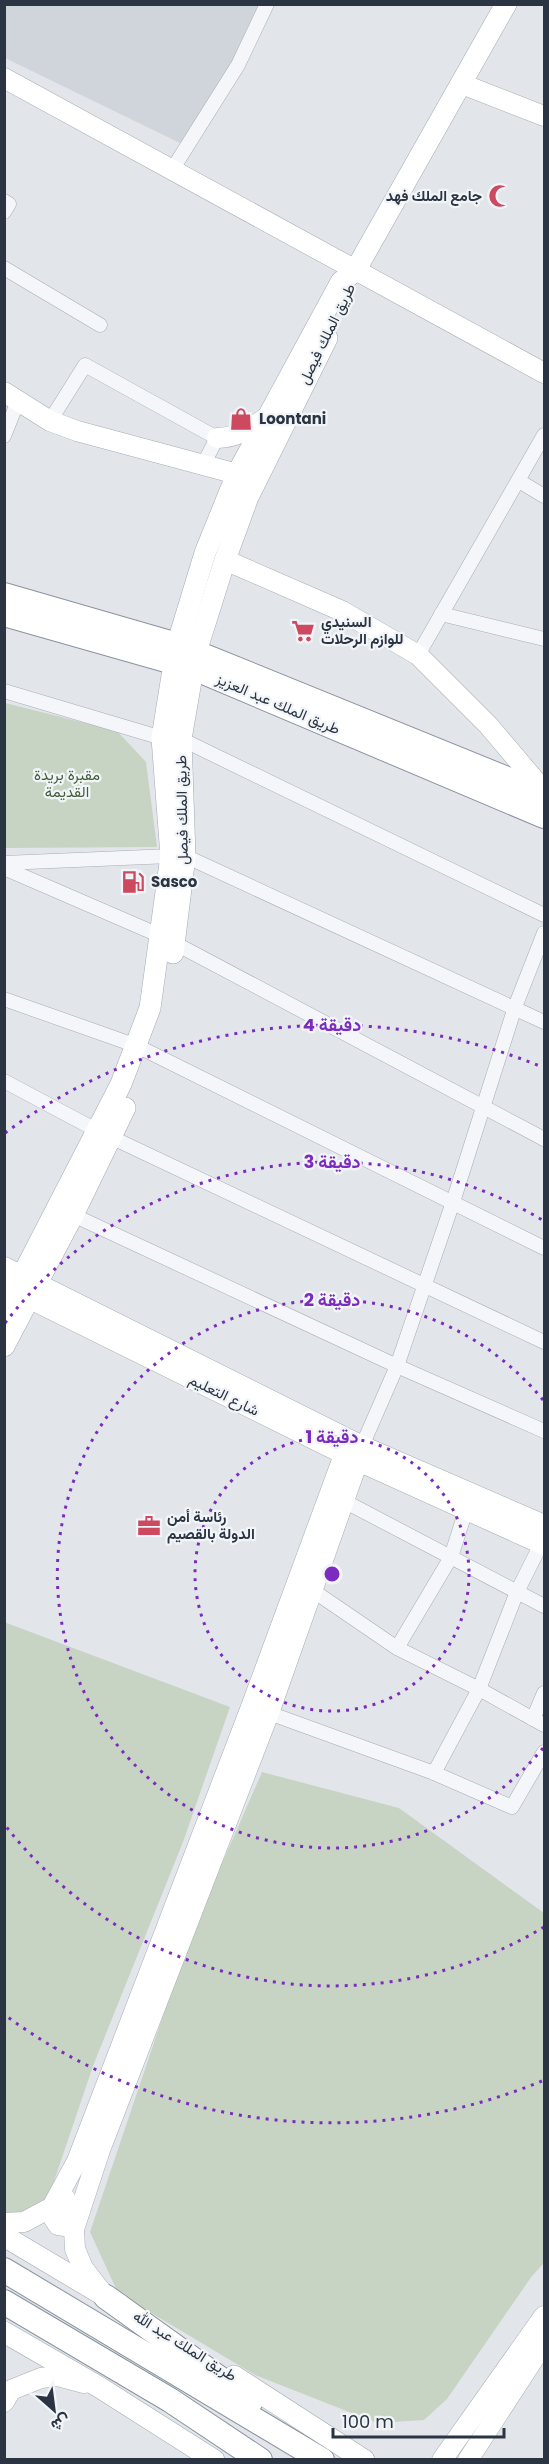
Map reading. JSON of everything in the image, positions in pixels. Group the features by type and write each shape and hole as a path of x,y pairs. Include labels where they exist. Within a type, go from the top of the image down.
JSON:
{"highway":[{"name":"طريق الملك عبد العزيز","path":"4,595 185,657 544,792"},
{"name":"طريق الملك عبد العزيز","path":"4,614 185,657 544,816"},
{"name":"طريق الملك عبد الله","path":"10,2273 322,2460"},
{"path":"106,2297 334,2460"},
{"path":"4,2302 170,2400 260,2460"}],"main road":[{"name":"طريق الملك فيصل","path":"185,657 248,497 353,285 355,271 506,4"},
{"name":"طريق الملك فيصل","path":"4,1346 19,1284 73,1215 105,1134 161,1013 167,939 178,856 172,739 205,553 237,474 340,282 355,271"},
{"name":"طريق الملك فيصل","path":"4,1311 105,1134"},
{"name":"طريق الملك عبد الله","path":"4,2236 106,2297 364,2460"},
{"path":"4,2332 99,2387 214,2460"}],"street":[{"path":"172,170 238,65 267,4"},
{"path":"4,78 544,373"},
{"path":"462,84 544,116"},
{"path":"4,201 9,204 4,212"},
{"path":"4,268 100,325"},
{"path":"50,421 85,365 217,438 230,438 249,430 269,416"},
{"path":"4,436 11,396 50,421 237,474"},
{"path":"418,655 544,435"},
{"path":"204,463 217,438"},
{"path":"519,481 544,496"},
{"path":"225,560 342,611 418,655 488,725 544,792"},
{"path":"441,614 544,639"},
{"path":"4,691 172,739 544,915"},
{"path":"4,863 178,856 544,1022"},
{"path":"4,868 167,939 544,1138"},
{"path":"4,2223 24,2222 52,2207 76,2161 251,1707 355,1454 397,1366 453,1202 515,1007 544,933"},
{"path":"4,999 143,1049 544,1248"},
{"path":"4,1081 105,1134 544,1342"},
{"path":"73,1215 397,1366 544,1431"},
{"name":"شارع التعليم","path":"19,1284 466,1510 543,1538"},
{"path":"106,2297 83,2268 75,2249 74,2229 100,2150 269,1713 342,1500 355,1454"},
{"name":"شارع التعليم","path":"355,1454 543,1538"},
{"path":"342,1500 544,1606"},
{"path":"397,1648 451,1557 466,1510"},
{"path":"434,1773 479,1689 517,1593 543,1538"},
{"path":"312,1590 397,1648 539,1722 544,1693"},
{"path":"269,1713 434,1773 512,1807 544,1752"},
{"path":"76,2161 73,2182 54,2219 58,2225 65,2226 71,2217 100,2150"},
{"path":"442,2460 544,2316"},
{"path":"468,2460 542,2353"},
{"path":"4,2402 11,2390 41,2378 58,2376 99,2387"}],"shaded area":[{"path":"4,5 260,5 226,79 184,145 5,58"}],"green space":[{"name":"مقبرة بريدة القديمة","path":"5,703 117,731 146,762 157,847 5,848"},
{"path":"4,1622 230,1707 183,1842 93,2066 48,2199 18,2215 4,2214"},
{"path":"262,1772 399,1808 544,1913 544,2263 532,2276 447,2399 424,2420 377,2423 255,2375 118,2293 90,2232 189,1939"}],"place":[{"name":"جامع الملك فهد","path":"500,196"},
{"name":"Loontani","path":"241,419"},
{"name":"السنيدي للوازم الرحلات","path":"303,631"},
{"name":"Sasco","path":"133,882"},
{"name":"رئاسة أمن الدولة بالقصيم","path":"149,1526"}]}
